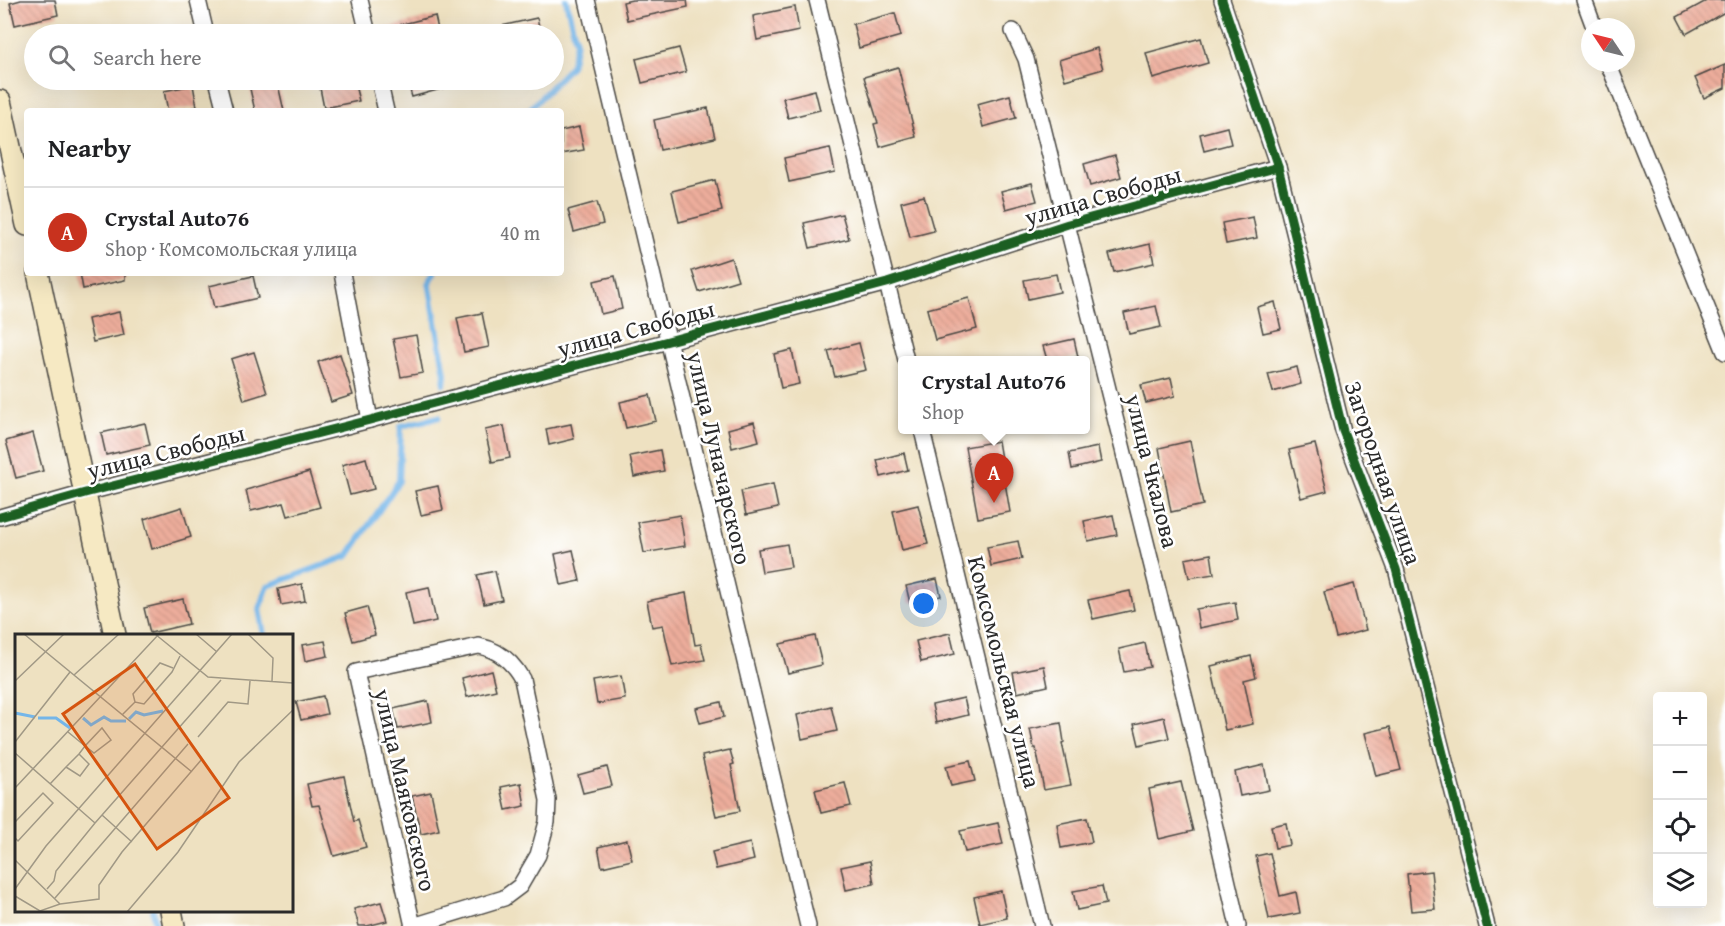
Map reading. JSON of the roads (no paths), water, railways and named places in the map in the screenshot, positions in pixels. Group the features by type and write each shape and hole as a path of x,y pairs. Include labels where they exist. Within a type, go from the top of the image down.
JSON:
{"main road":[{"path":"0,101 24,211"},
{"path":"39,276 115,634"},
{"path":"171,911 174,926"}],"street":[{"path":"198,0 204,24"},
{"path":"360,0 366,24"},
{"name":"улица Луначарского","path":"587,0 808,926"},
{"path":"817,0 905,356"},
{"name":"Загородная улица","path":"1222,0 1278,167 1343,431 1396,570 1486,926"},
{"path":"1584,0 1591,18"},
{"name":"улица Чкалова","path":"1013,31 1026,60 1068,224 1188,711 1238,926"},
{"path":"1612,72 1725,352"},
{"path":"220,90 224,108"},
{"path":"381,90 385,108"},
{"name":"улица Свободы","path":"0,517 887,283 1068,224 1278,167"},
{"path":"343,276 370,420"},
{"name":"Комсомольская улица","path":"923,434 1042,926"},
{"name":"улица Маяковского","path":"479,646 492,649 515,666 522,679 548,800 547,822 538,855 520,886 504,898 413,926 356,672 479,646"}],"waterway":[{"path":"564,73 571,66 576,42 566,0"},
{"path":"531,108 548,90"},
{"path":"433,276 429,282 445,374 444,384"},
{"path":"264,634 259,609 268,586 348,556 399,481 401,426 439,417"},
{"path":"153,911 156,926"}],"place":[{"name":"Crystal Auto76","path":"994,503"}]}
